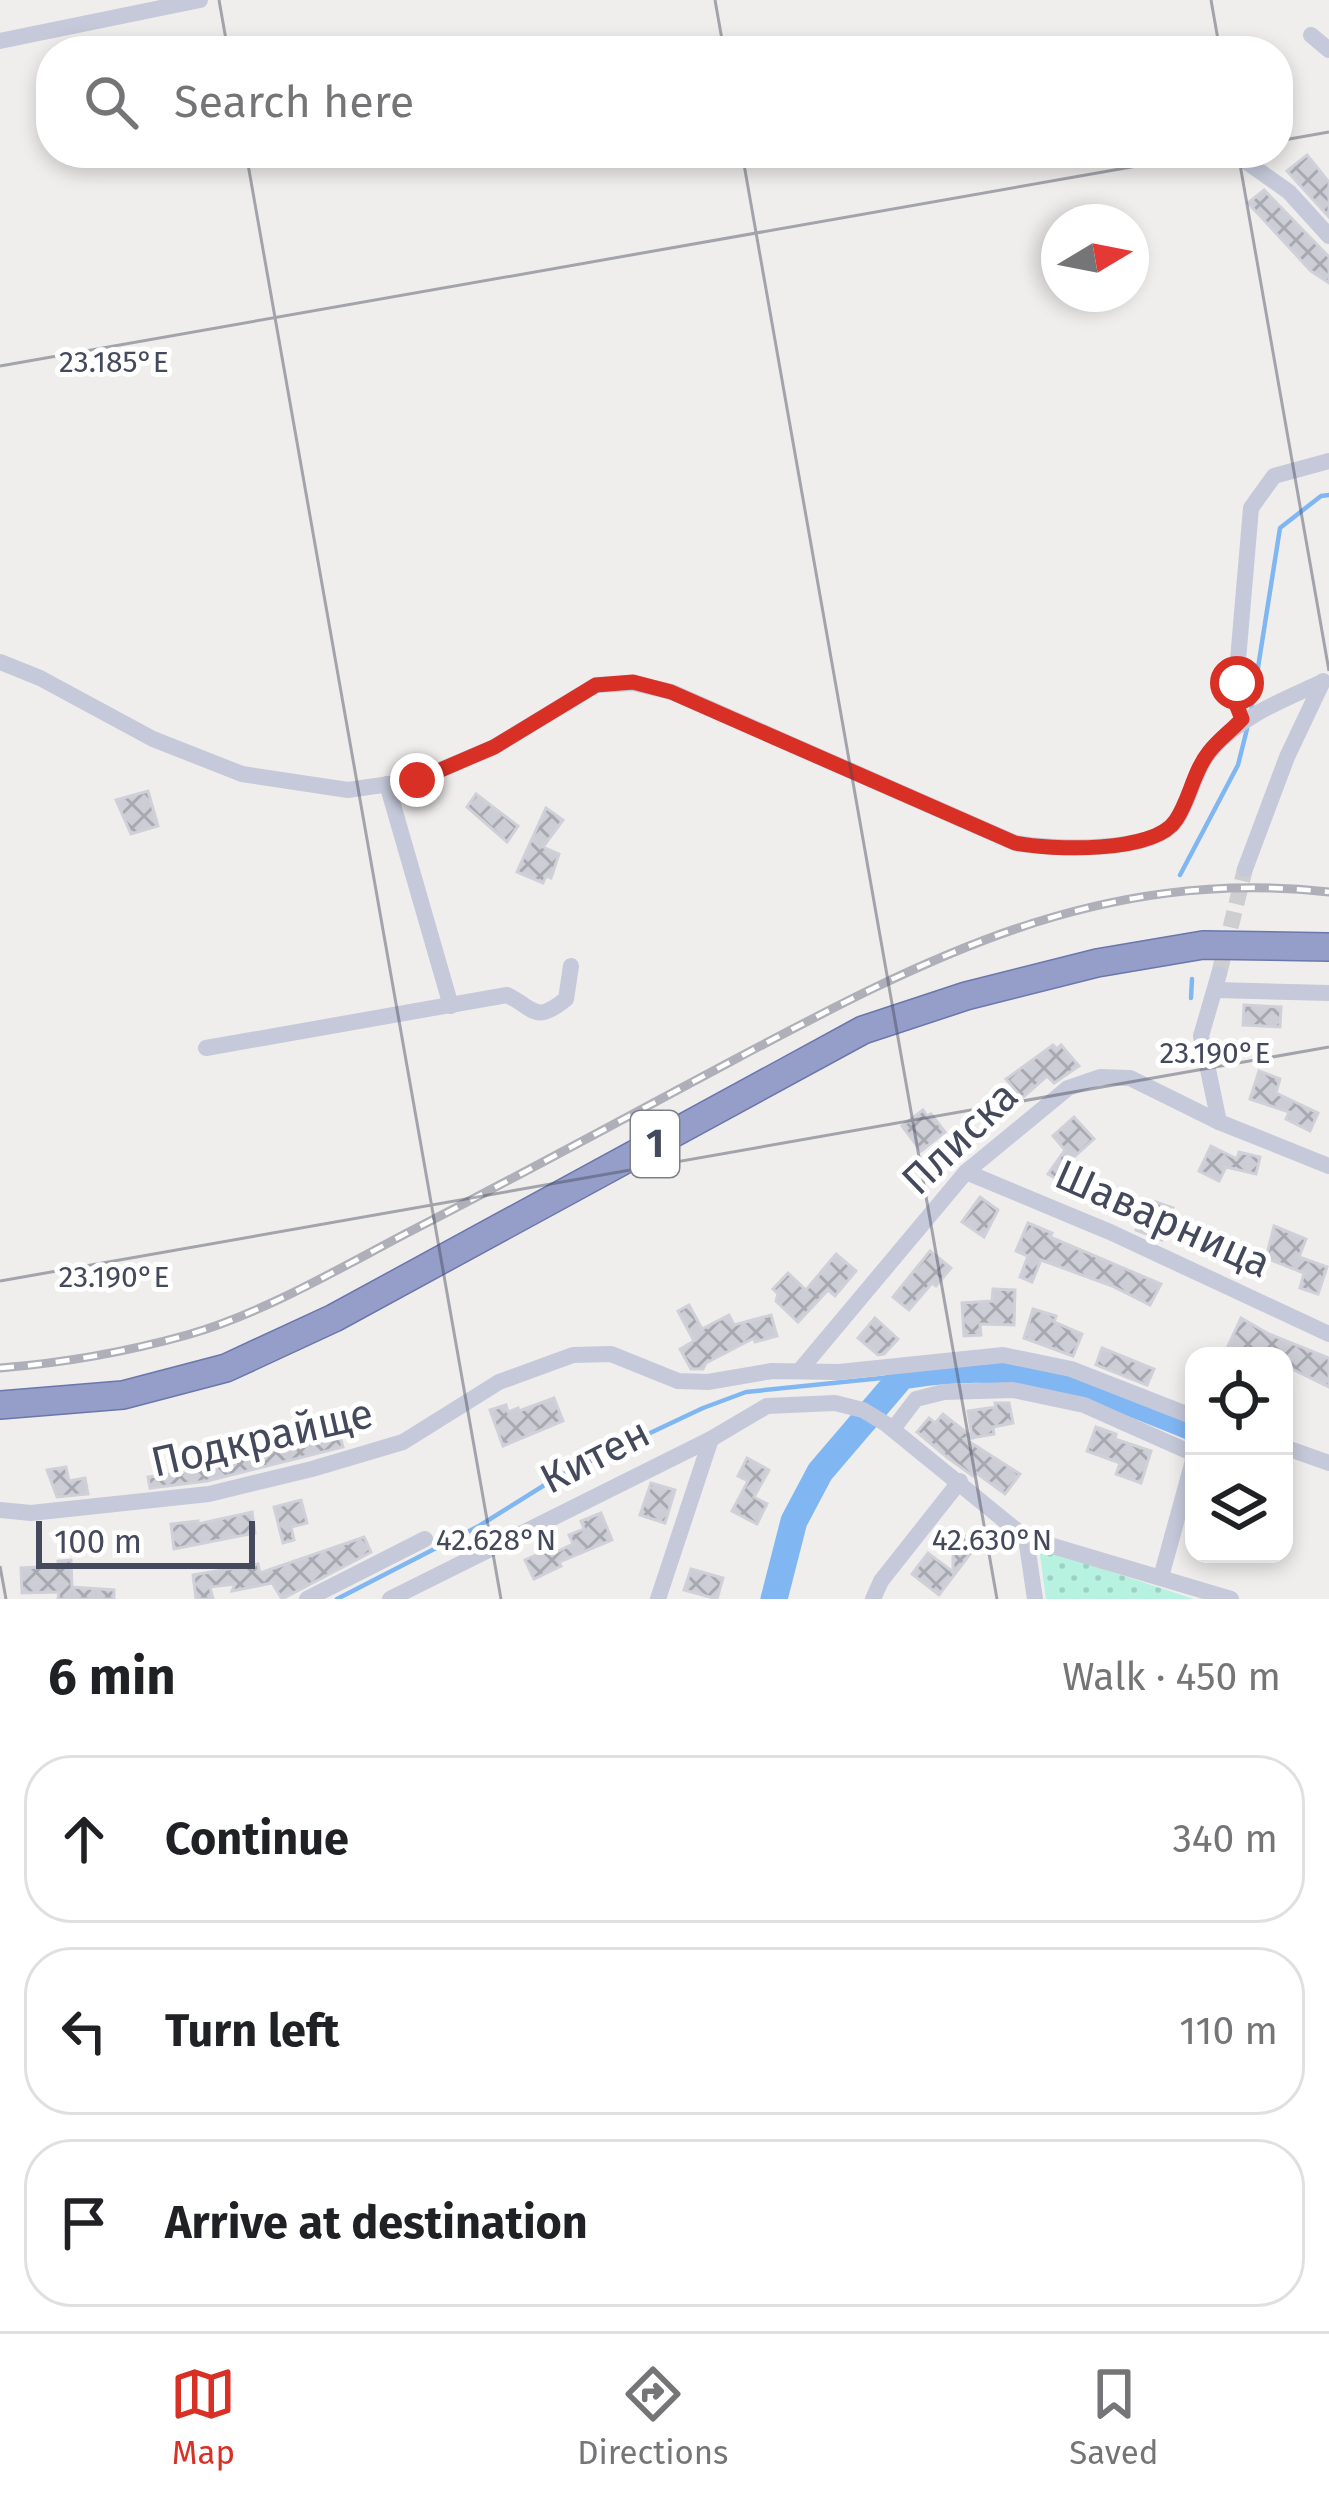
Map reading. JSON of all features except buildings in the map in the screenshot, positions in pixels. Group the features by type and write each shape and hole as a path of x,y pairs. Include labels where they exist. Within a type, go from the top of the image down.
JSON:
{"highway":[{"name":"1","path":"0,1405 123,1395 226,1368 334,1318 863,1030 966,996 1112,960 1203,945 1329,947"}],"street":[{"path":"0,41 200,0"},
{"path":"1311,35 1329,50"},
{"path":"1255,168 1289,192 1329,236"},
{"path":"1242,719 1235,695 1251,508 1274,476 1329,461"},
{"path":"0,662 40,678 152,739 242,774 348,790 417,780 494,747 596,685 633,682 671,692 1015,843 1054,850 1162,834 1176,821 1208,752 1242,719 1326,680"},
{"path":"1245,869 1287,757 1326,680"},
{"path":"387,784 451,1006"},
{"path":"206,1048 507,995 528,1012 553,1010 566,999 571,967"},
{"path":"1219,1122 1201,1036 1217,982 1329,993"},
{"name":"Плиска","path":"801,1369 966,1172 1068,1088 1100,1077 1130,1078 1219,1122 1329,1166"},
{"name":"Шаварница","path":"966,1172 1110,1232 1329,1334"},
{"name":"Подкрайще","path":"0,1510 31,1513 209,1494 312,1469 403,1442 499,1382 573,1355 611,1354 678,1381 708,1382 801,1369 839,1372 1003,1355 1072,1369 1185,1413"},
{"path":"771,1376 767,1404 835,1403 863,1410 960,1481 1026,1538 1231,1599"},
{"path":"890,1427 916,1399 944,1392 1013,1390 1084,1405 1192,1455"},
{"name":"Китен","path":"390,1599 711,1438 767,1404"},
{"path":"658,1599 711,1438"},
{"path":"1293,1450 1329,1463"},
{"path":"873,1599 881,1581 960,1481"},
{"path":"1161,1576 1185,1489"},
{"path":"1026,1538 1035,1599"},
{"path":"307,1599 425,1539"}],"green space":[{"path":"1039,1548 1194,1599 1046,1599"}],"waterway":[{"path":"1251,712 1280,528 1321,496 1329,495"},
{"path":"1180,875 1238,765 1247,729"},
{"path":"1191,998 1192,979"},
{"path":"774,1599 794,1521 820,1472 902,1376 945,1370 1019,1372 1086,1387 1185,1424"},
{"path":"337,1599 479,1526 559,1476 703,1408 746,1392 902,1376"}],"tunnel":[{"path":"1219,974 1245,869"}],"railway":[{"path":"0,1368 141,1347 244,1315 874,988 1016,929 1090,907 1166,893 1245,888 1329,892"}],"route":[{"path":"417,780 494,747 596,685 633,682 671,692 1015,843 1054,850 1119,844 1162,834 1176,821 1208,752 1242,719 1236,704 1237,683"}]}
